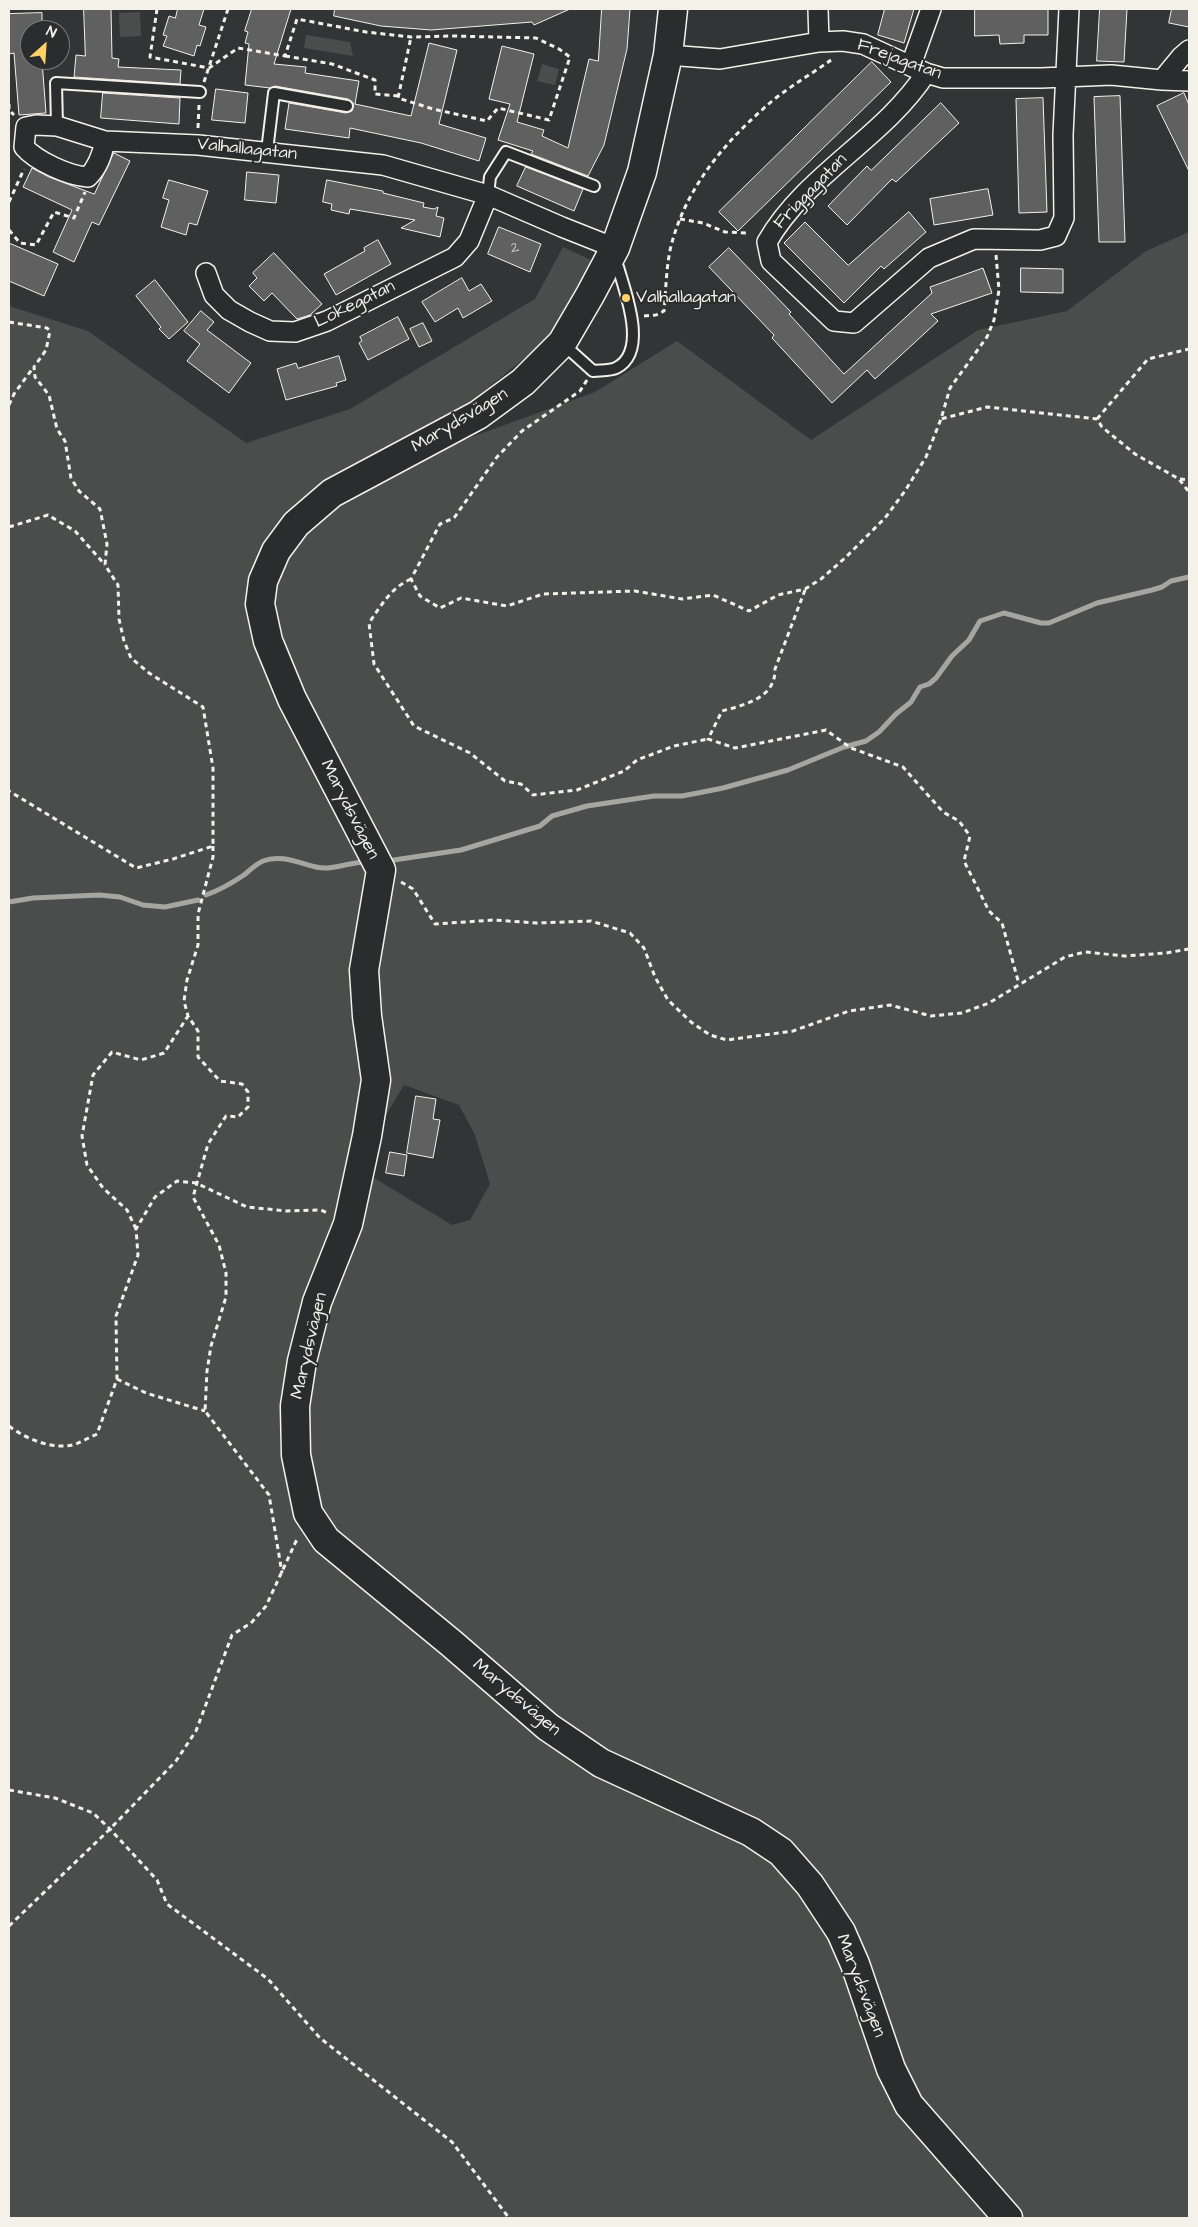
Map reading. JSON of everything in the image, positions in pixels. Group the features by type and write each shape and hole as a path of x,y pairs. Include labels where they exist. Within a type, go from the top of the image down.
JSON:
{"street":[{"name":"Marydsvägen","path":"673,9 668,55 642,172 611,254 562,343 523,382 478,415 332,493 296,524 276,551 263,580 260,604 268,641 292,699 381,870 364,970 367,1016 376,1080 367,1136 348,1224 317,1302 302,1362 295,1406 296,1456 308,1513 326,1540 451,1643 548,1727 601,1763 751,1832 782,1852 810,1885 840,1932 855,1964 891,2069 909,2104 1008,2218"},
{"path":"818,9 819,42"},
{"name":"Friggagatan","path":"931,9 912,94 819,180 776,226 767,242 771,261 834,321 854,323 929,258 974,239 1040,240 1056,236 1064,218 1063,135 1066,76"},
{"path":"1066,76 1069,9"},
{"name":"Frejagatan","path":"668,55 720,59 819,42 843,41 863,44 943,78 1041,78 1111,75 1189,81"},
{"path":"1162,80 1189,50"},
{"name":"Valhallagatan","path":"31,155 24,146 26,127 36,125 57,126 105,141 198,144 383,165 488,195 562,228 611,254"},
{"path":"31,155 76,177 88,177 94,171 102,155 105,141"},
{"name":"Lokegatan","path":"206,273 214,295 229,310 270,331 295,332 327,321 455,257 469,241 488,195"}],"lane":[{"path":"57,126 56,83 200,92"},
{"path":"267,151 274,93 346,106"},
{"path":"488,195 490,177 506,152 594,186"},
{"path":"562,343 592,371 616,368 627,357 632,346 633,327 618,267 611,254"}],"path":[{"path":"157,9 150,57 209,68 238,48 285,56 332,64 375,80 375,94 398,96 398,98 432,108 487,121 498,108 550,120 570,57 559,49 536,38 411,37 366,32 297,19 285,56"},
{"path":"209,68 228,9"},
{"path":"398,96 411,37"},
{"path":"642,316 656,315 664,311 671,248 680,218 689,195 720,152 764,108 839,54 843,41"},
{"path":"9,202 31,155"},
{"path":"9,230 20,243 36,245 54,212 74,218 85,195 88,177"},
{"path":"680,218 703,223 725,232 748,233"},
{"path":"412,578 420,596 440,608 461,598 507,606 542,594 635,591 682,600 713,595 748,612 778,595 805,589 845,558 885,518 926,458 941,419 950,388 987,337 994,320 999,290 995,240"},
{"path":"9,322 47,328 50,331 46,350 14,394 9,406"},
{"path":"1097,419 1148,359 1189,348"},
{"path":"34,367 35,377 49,395 57,429 65,440 71,478 80,491 100,509 107,544 105,565"},
{"path":"592,371 580,391 522,431 497,457 454,518 440,524 412,578 399,584 388,594 369,622 374,664 414,726 470,753 505,781 521,784 533,795 577,790 624,771 637,760 674,746 708,739 735,748 826,730 850,747 902,767 943,812 959,821 970,836 964,861 989,911 1002,923 1019,984"},
{"path":"941,419 987,407 1097,419"},
{"path":"1097,419 1102,427 1135,454 1179,479 1189,492"},
{"path":"1179,479 1189,480"},
{"path":"9,527 48,515 75,531 105,565 118,585 119,619 124,641 131,658 150,673 203,707 213,768 213,857 198,914 198,944 186,980 184,1001 188,1016 198,1031 198,1056 220,1081 242,1084 248,1092 248,1106 238,1117 226,1116 208,1144 193,1196 219,1246 226,1272 226,1297 206,1371 205,1411"},
{"path":"708,739 722,710 749,704 764,695 775,678 775,668 805,589"},
{"path":"9,791 136,868 213,846"},
{"path":"381,870 413,889 435,924 494,920 537,923 591,921 630,933 644,948 655,977 668,1000 690,1022 710,1035 727,1040 793,1031 849,1011 890,1005 931,1016 962,1013 989,1003 1065,957 1085,952 1125,956 1189,949"},
{"path":"9,1426 20,1434 51,1445 74,1444 97,1434 117,1379 116,1316 138,1255 136,1229 128,1210 103,1188 87,1165 82,1136 93,1075 112,1052 141,1060 164,1054 188,1016"},
{"path":"136,1229 155,1197 177,1181 196,1183 247,1207 286,1211 321,1210 348,1224"},
{"path":"117,1379 146,1393 205,1411 269,1495 282,1573"},
{"path":"9,1926 110,1829 176,1761 196,1731 232,1635 251,1623 266,1606 308,1513"},
{"path":"9,1790 54,1798 93,1813 157,1880 167,1904 268,1978 320,2038 452,2142 509,2218"}],"shaded area":[{"path":"140,12 141,36 120,37 119,13"},
{"path":"306,35 350,42 353,56 304,48"},
{"path":"542,64 559,69 555,85 537,81"},
{"path":"1189,232 1189,2218 9,2218 9,306 88,331 246,443 350,409 535,299 563,247 593,261 554,334 446,422 458,442 595,392 677,341 811,440 978,330 1067,311 1146,251","holes":["404,1085 459,1105 475,1135 490,1184 470,1220 452,1225 364,1172 380,1125"]}],"building":[{"path":"84,9 111,9 112,58 119,59 118,67 181,70 180,84 74,77 76,55 85,56"},
{"path":"178,9 204,9 199,25 206,27 200,46 197,45 194,56 163,46 167,36 163,35 169,16 175,18"},
{"path":"252,9 291,9 274,64 306,67 305,73 359,81 355,104 411,116 429,43 457,50 439,124 486,138 479,161 421,143 350,128 349,138 285,129 289,103 346,113 352,111 354,104 348,99 275,86 270,88 245,85 249,44 245,43 248,32 245,31"},
{"path":"335,9 570,9 534,25 532,22 431,30 381,26 334,16"},
{"path":"602,9 630,9 627,49 604,145 588,176 531,154 533,151 498,140 510,104 489,99 502,46 534,54 517,122 544,130 542,136 568,148 589,59 598,61"},
{"path":"885,9 914,9 904,43 878,35"},
{"path":"975,9 1048,9 1048,35 1024,35 1024,43 1000,44 999,35 975,36"},
{"path":"1100,9 1127,9 1124,62 1097,61"},
{"path":"1172,9 1189,9 1189,27 1169,23"},
{"path":"42,13 42,20 20,20 20,70 43,70 46,113 19,115 14,53 9,54 9,14"},
{"path":"872,62 891,82 738,231 719,212"},
{"path":"216,89 248,93 245,123 212,120"},
{"path":"103,93 180,98 179,124 101,118"},
{"path":"1184,93 1189,105 1189,171 1157,106"},
{"path":"1120,96 1125,242 1099,242 1094,97"},
{"path":"1043,98 1047,212 1019,213 1016,99"},
{"path":"941,103 959,123 896,182 892,179 847,225 828,206 867,166 871,170"},
{"path":"114,153 130,161 99,225 92,222 74,262 53,252 72,210 23,187 32,168 49,177 94,194"},
{"path":"526,167 583,189 574,211 517,186"},
{"path":"247,172 279,175 276,203 245,200"},
{"path":"169,180 208,191 197,225 189,223 186,235 161,227 169,200 163,198"},
{"path":"327,180 383,191 383,193 424,203 423,207 434,209 438,207 436,216 444,218 440,237 401,228 415,220 350,209 349,214 331,210 332,204 323,202"},
{"path":"988,189 993,215 934,225 930,199"},
{"path":"909,212 926,232 884,269 881,266 844,303 784,243 805,222 848,265"},
{"path":"499,227 541,244 530,272 488,254"},
{"path":"378,240 391,264 336,295 324,274 365,251 364,248"},
{"path":"9,243 58,264 44,296 9,281"},
{"path":"729,248 791,312 789,314 844,374 932,293 930,287 983,268 992,293 931,314 938,321 875,379 867,370 832,403 772,338 774,335 709,267"},
{"path":"274,253 322,304 310,315 297,319 272,293 264,301 249,286 257,278 253,273"},
{"path":"1021,268 1063,269 1063,293 1021,292"},
{"path":"462,278 469,291 481,284 492,301 463,318 458,308 435,322 422,302"},
{"path":"155,280 188,322 169,339 159,329 161,327 136,296"},
{"path":"201,311 214,322 207,330 251,363 229,393 187,361 200,344 184,331"},
{"path":"398,317 409,339 368,360 359,343 362,341 360,337"},
{"path":"423,323 432,341 419,347 410,329"},
{"path":"339,356 346,380 336,383 337,386 286,400 277,369 296,363 298,368"},
{"path":"416,1096 436,1099 433,1119 440,1120 433,1158 407,1153"},
{"path":"390,1152 407,1155 404,1176 386,1173"}],"waterway":[{"path":"387,861 461,850 540,826 552,816 587,806 654,796 682,796 723,788 788,770 844,747 866,741 879,732 896,714 911,702 920,687 929,684 936,678 952,656 969,640 980,621 1004,613 1041,623 1049,623 1097,603 1152,590 1162,587 1171,581 1189,577"},
{"path":"206,895 230,884 258,864 270,859 290,860 322,868 366,862"},
{"path":"9,902 33,898 99,895 120,897 143,905 165,907 198,900"}],"place":[{"name":"Valhallagatan","path":"626,298"}]}
